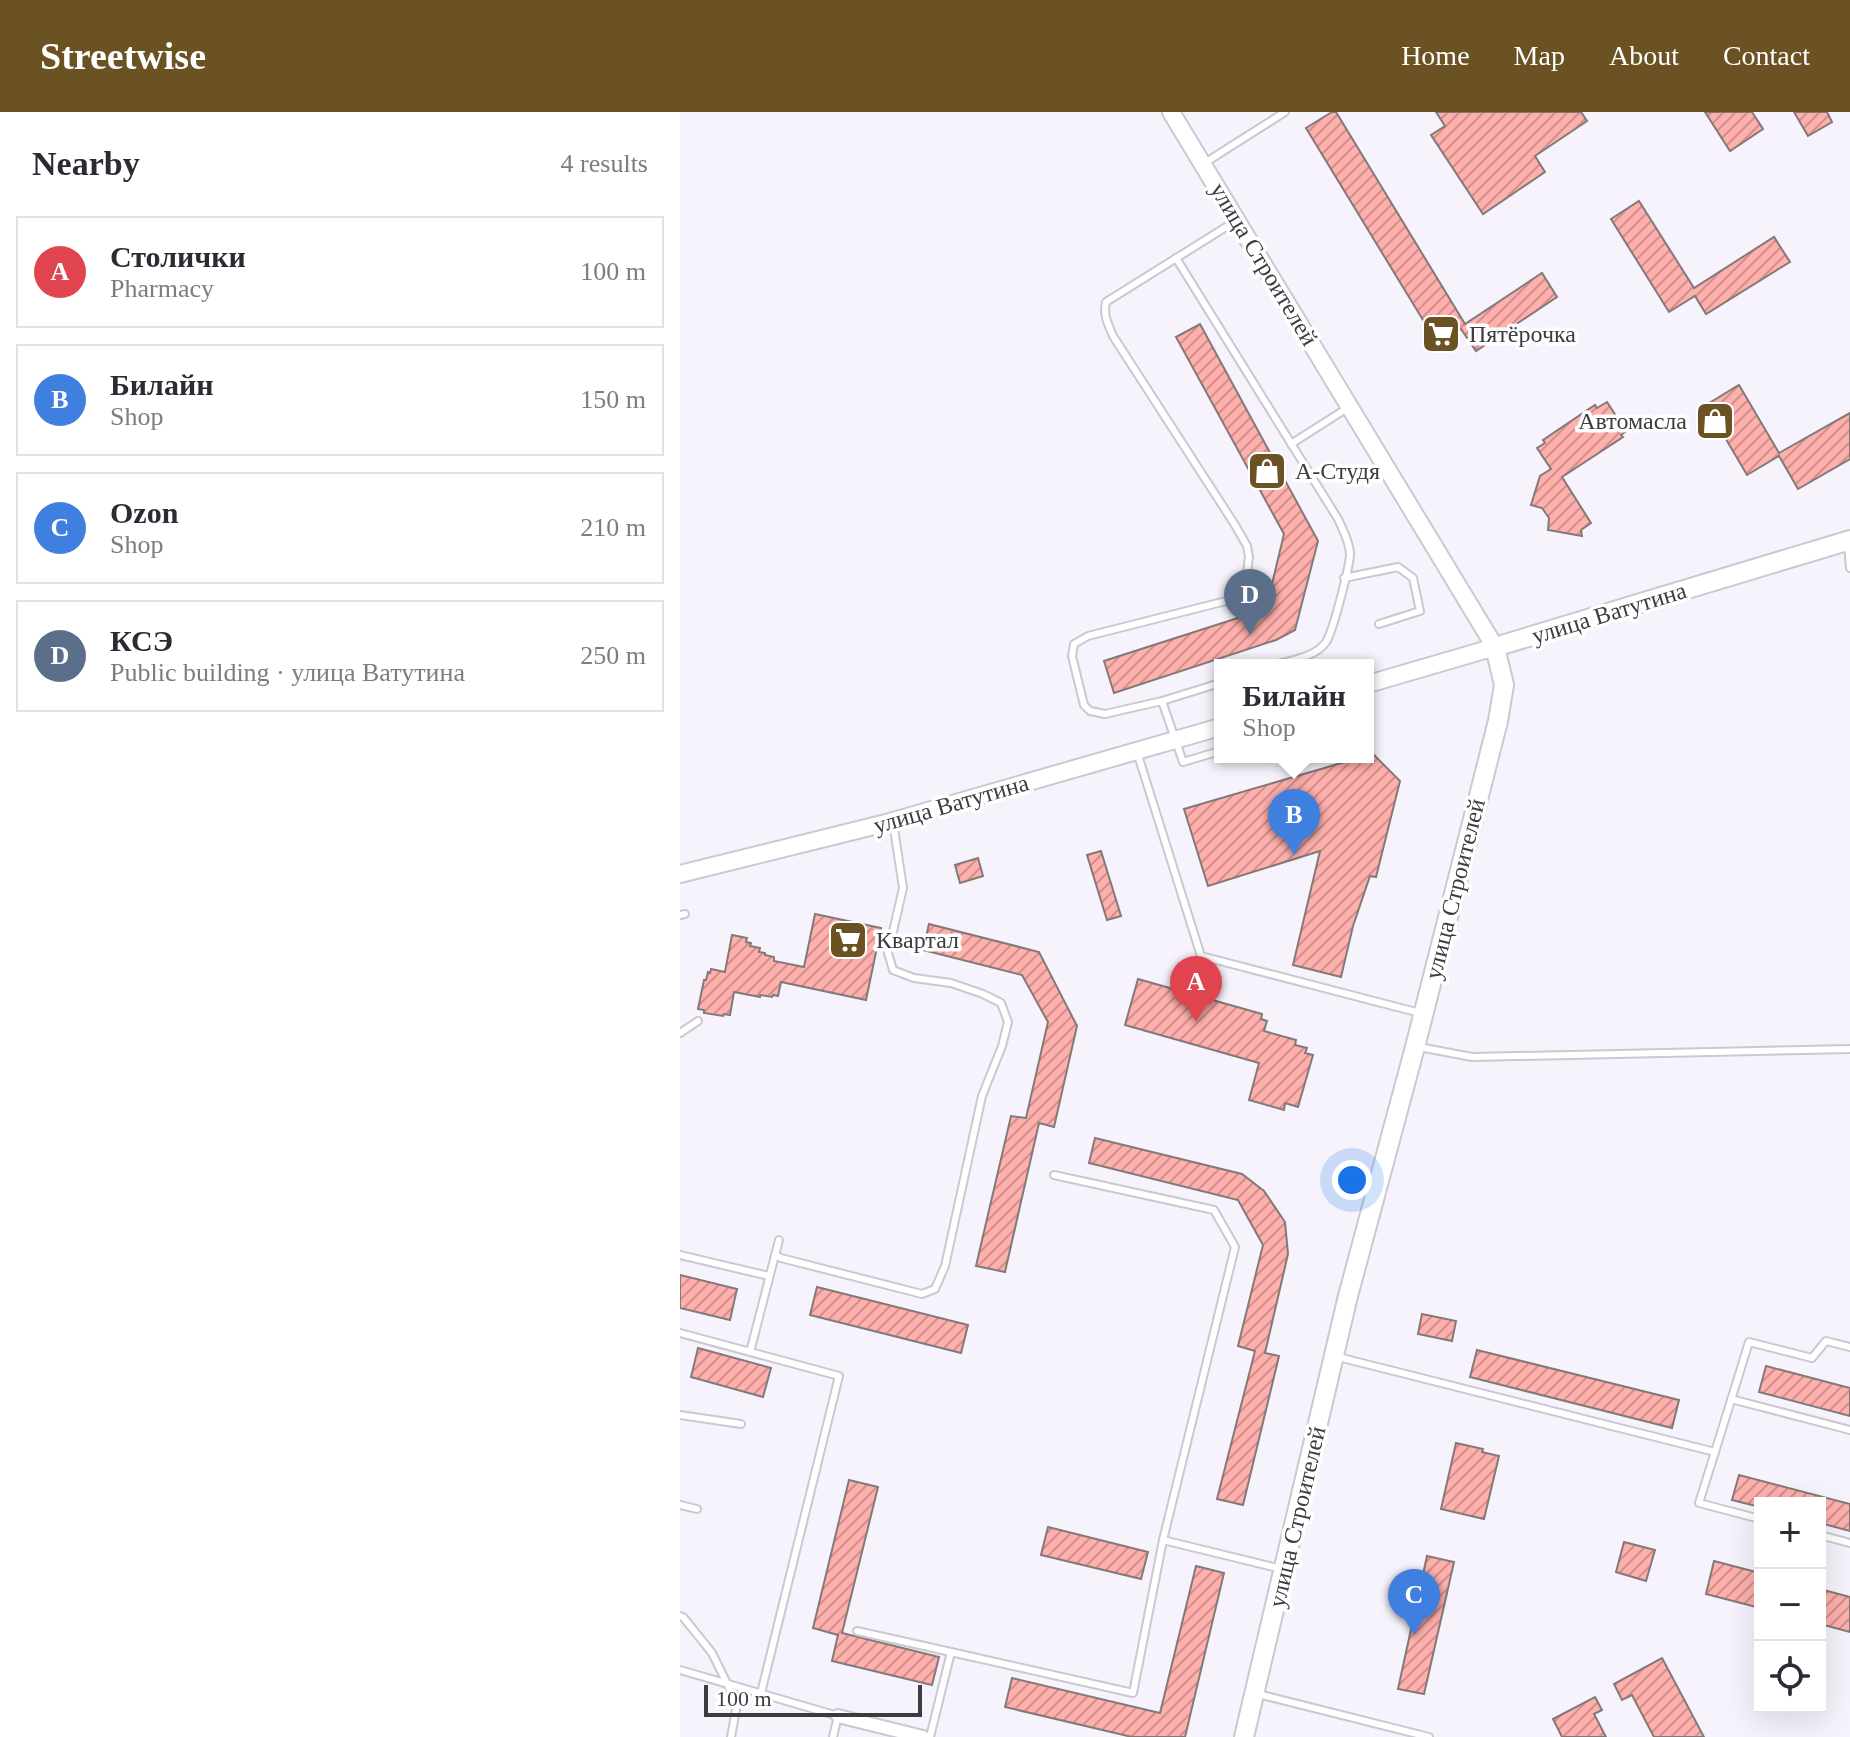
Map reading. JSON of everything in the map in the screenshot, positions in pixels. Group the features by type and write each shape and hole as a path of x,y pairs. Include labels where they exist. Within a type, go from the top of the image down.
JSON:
{"main road":[{"name":"улица Ватутина","path":"1495,647 1849,541"},
{"name":"улица Строителей","path":"1244,1737 1348,1296 1415,1047 1500,709 1504,685 1495,647"}],"street":[{"name":"улица Строителей","path":"1171,112 1495,647"},
{"name":"улица Ватутина","path":"1374,682 1495,647"},
{"name":"улица Ватутина","path":"680,874 892,821 1214,729"},
{"path":"838,1716 923,1737"}],"lane":[{"path":"1203,164 1285,112"},
{"path":"1214,685 1105,714 1090,711 1084,705 1072,656 1074,644 1088,636 1226,601 1241,594 1245,588 1249,557 1247,546 1105,319 1106,302 1237,220"},
{"path":"1176,258 1338,519 1347,539 1350,555 1334,623 1326,642 1315,652 1293,659"},
{"path":"1291,444 1350,407"},
{"path":"1849,541 1850,568"},
{"path":"1344,578 1398,567 1413,578 1420,611 1379,624"},
{"path":"1162,701 1183,762 1214,753"},
{"path":"1137,752 1201,956 1423,1014"},
{"path":"775,1255 922,1294 935,1289 945,1266 982,1096 1008,1022 1001,1003 983,994 893,970 888,953 903,888 892,821"},
{"path":"680,1033 698,1021"},
{"path":"1415,1047 1472,1057 1850,1049"},
{"path":"857,1631 1133,1693 1163,1540 1235,1247 1214,1210 1054,1175"},
{"path":"750,1352 779,1240"},
{"path":"680,1255 769,1276"},
{"path":"680,1333 839,1376 761,1693"},
{"path":"1754,1517 1699,1503 1749,1342 1812,1358 1826,1341 1850,1347"},
{"path":"1334,1356 1715,1452"},
{"path":"1731,1399 1850,1430"},
{"path":"680,1415 741,1424"},
{"path":"680,1505 697,1509"},
{"path":"1826,1537 1850,1543"},
{"path":"1163,1540 1285,1570"},
{"path":"680,1616 712,1653 729,1684 737,1704 731,1737"},
{"path":"930,1737 951,1652"},
{"path":"680,1670 838,1716 833,1737"},
{"path":"1255,1694 1429,1737"}],"building":[{"path":"1336,112 1465,324 1542,273 1557,297 1476,351 1461,329 1437,343 1306,128"},
{"path":"1436,112 1581,112 1587,121 1535,156 1545,172 1483,214 1431,135 1445,126"},
{"path":"1705,112 1752,112 1763,129 1730,151"},
{"path":"1794,112 1827,112 1832,122 1808,136"},
{"path":"1639,201 1694,288 1774,237 1790,262 1706,314 1695,296 1669,312 1611,219"},
{"path":"1200,324 1318,541 1295,630 1276,640 1114,693 1104,661 1266,609 1284,534 1176,337"},
{"path":"1739,385 1779,453 1850,413 1850,459 1798,489 1779,456 1747,475 1706,405"},
{"path":"1607,402 1626,431 1621,435 1623,437 1562,477 1591,523 1581,530 1582,536 1548,530 1549,518 1542,508 1531,505 1540,476 1551,469 1537,448 1545,443 1543,440 1595,405 1597,408"},
{"path":"1374,755 1400,781 1376,877 1370,876 1353,926 1341,977 1293,965 1320,851 1208,886 1184,809 1341,763 1374,763"},
{"path":"1101,851 1121,916 1107,920 1087,855"},
{"path":"978,858 983,876 960,883 955,865"},
{"path":"815,914 881,928 866,1000 781,982 778,996 760,997 734,992 730,1015 704,1013 704,1010 698,1009 708,972 711,969 725,972 732,935 747,938 750,946 760,948 759,952 774,957 774,961 804,967"},
{"path":"929,924 1039,952 1077,1026 1054,1127 1039,1123 1005,1272 976,1266 1011,1116 1026,1118 1048,1022 1022,975 923,950"},
{"path":"1138,979 1262,1014 1261,1019 1267,1021 1264,1031 1296,1040 1295,1045 1307,1048 1305,1053 1313,1055 1298,1107 1285,1103 1284,1110 1249,1100 1259,1063 1125,1025"},
{"path":"1095,1138 1242,1174 1264,1191 1285,1222 1288,1254 1265,1353 1279,1356 1243,1505 1217,1499 1255,1351 1238,1346 1263,1245 1238,1200 1089,1163"},
{"path":"680,1275 737,1289 730,1320 680,1308"},
{"path":"817,1287 968,1325 961,1353 810,1315"},
{"path":"1422,1314 1456,1321 1452,1341 1418,1334"},
{"path":"698,1348 771,1368 763,1397 691,1377"},
{"path":"1477,1350 1679,1400 1672,1428 1470,1377"},
{"path":"1766,1366 1850,1388 1850,1416 1759,1392"},
{"path":"1456,1443 1499,1456 1484,1519 1441,1509"},
{"path":"1739,1475 1823,1497 1754,1497 1754,1506 1732,1500"},
{"path":"849,1480 878,1487 842,1633 939,1657 932,1685 832,1661 838,1635 813,1628"},
{"path":"1826,1498 1850,1504 1850,1531 1826,1525"},
{"path":"1048,1527 1148,1552 1141,1579 1041,1555"},
{"path":"1624,1542 1655,1550 1646,1581 1616,1572"},
{"path":"1427,1556 1454,1562 1424,1694 1398,1689"},
{"path":"1714,1561 1754,1571 1754,1606 1706,1594"},
{"path":"1196,1566 1224,1573 1185,1737 1132,1737 1005,1707 1012,1678 1160,1713"},
{"path":"1826,1591 1850,1597 1850,1632 1826,1626"},
{"path":"1662,1658 1704,1737 1654,1737 1632,1695 1622,1700 1614,1684"},
{"path":"1595,1697 1602,1710 1594,1714 1606,1737 1562,1737 1553,1719"}],"place":[{"name":"Пятёрочка","path":"1441,334"},
{"name":"Автомасла","path":"1715,421"},
{"name":"А-Студя","path":"1267,471"},
{"name":"КСЭ","path":"1250,635"},
{"name":"Билайн","path":"1294,855"},
{"name":"Квартал","path":"848,940"},
{"name":"Столички","path":"1196,1022"},
{"name":"Ozon","path":"1414,1635"}]}
